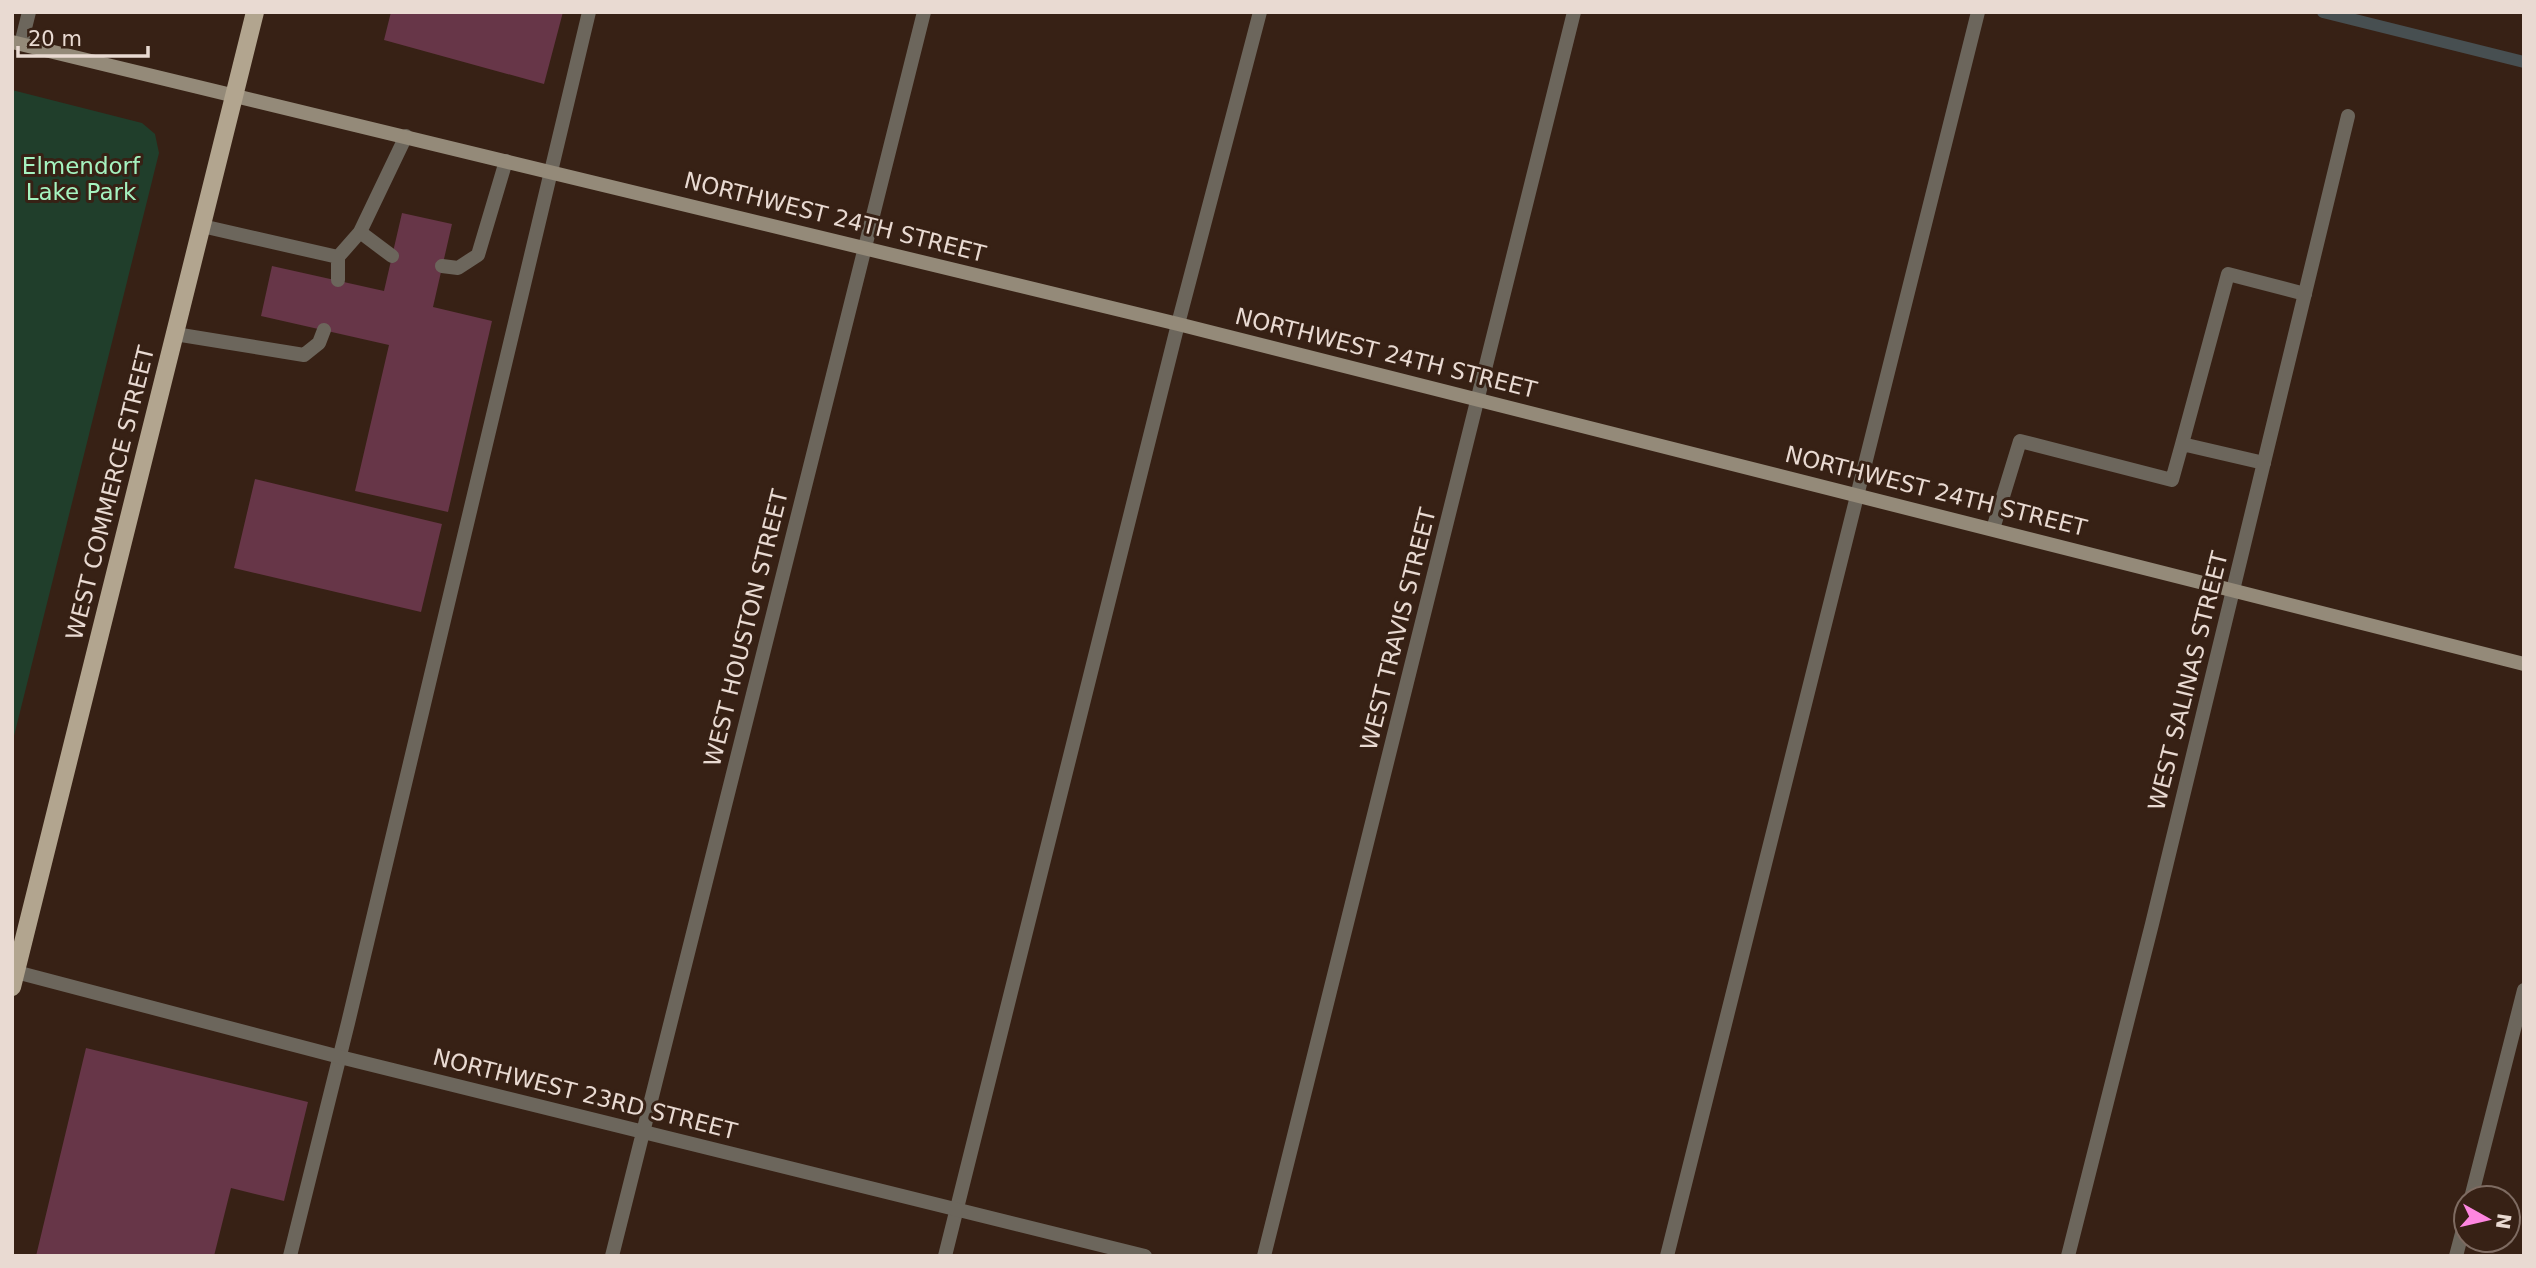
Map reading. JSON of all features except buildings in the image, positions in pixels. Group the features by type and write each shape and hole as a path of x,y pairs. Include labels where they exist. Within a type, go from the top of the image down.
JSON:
{"main road":[{"name":"WEST COMMERCE STREET","path":"14,979 256,12"},
{"name":"NORTHWEST 24TH STREET","path":"16,43 1178,324 2524,664"}],"street":[{"path":"16,43 29,12"},
{"path":"290,1256 340,1057 589,12"},
{"name":"WEST HOUSTON STREET","path":"612,1256 924,12"},
{"path":"944,1256 1178,324 1261,12"},
{"name":"WEST TRAVIS STREET","path":"1265,1256 1574,12"},
{"path":"1667,1256 1978,12"},
{"name":"WEST SALINAS STREET","path":"2068,1256 2348,116"},
{"path":"338,281 338,257 360,232 407,136"},
{"path":"442,266 458,268 478,255 506,161"},
{"path":"202,226 338,257"},
{"path":"360,232 392,256"},
{"path":"1993,529 2020,441 2172,480 2228,274 2305,294"},
{"path":"175,334 304,355 319,343 324,330"},
{"path":"2182,444 2263,463"},
{"name":"NORTHWEST 23RD STREET","path":"14,979 1145,1256"},
{"path":"2475,1184 2524,990"}],"green space":[{"name":"Elmendorf Lake Park","path":"12,90 142,123 155,134 159,153 12,744"}],"waterway":[{"path":"2323,12 2524,62"}]}
